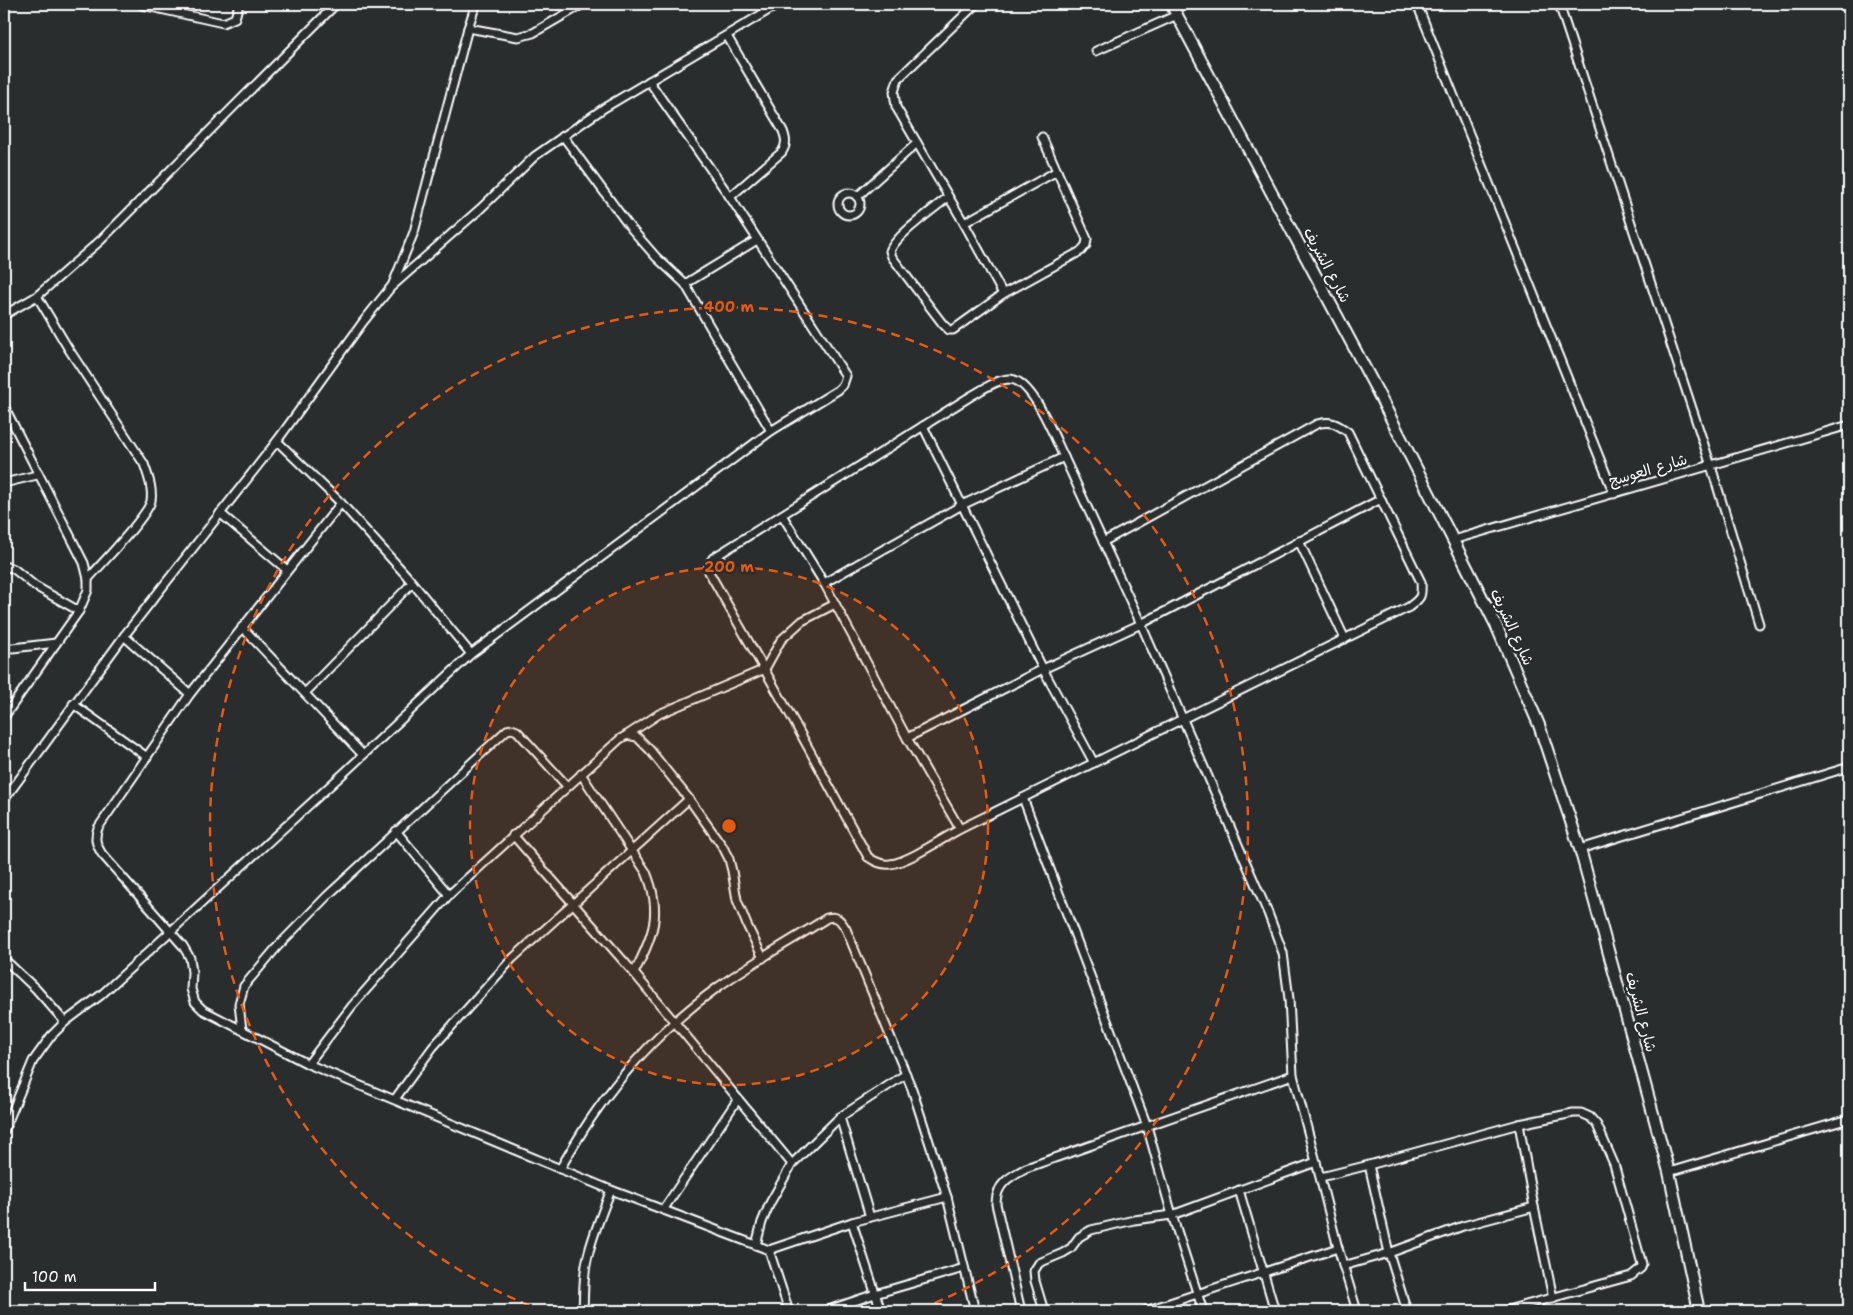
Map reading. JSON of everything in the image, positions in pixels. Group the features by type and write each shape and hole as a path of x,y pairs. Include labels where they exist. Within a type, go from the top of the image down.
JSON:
{"main road":[{"name":"شارع الشريف","path":"1171,4 1375,387 1496,625 1539,725 1580,849 1668,1172 1699,1311"}],"street":[{"path":"142,5 223,24 235,18 239,4"},
{"path":"4,315 37,296 101,240 336,4"},
{"path":"391,288 414,232 476,4"},
{"path":"468,28 518,37 533,34 584,4"},
{"path":"4,800 124,636 277,442 363,322 391,288 480,209 535,156 649,81 779,4"},
{"path":"976,4 898,79 894,92 896,107 1003,294"},
{"path":"1417,4 1614,494"},
{"path":"1559,4 1711,466 1759,624"},
{"path":"1096,51 1177,15"},
{"path":"727,36 783,131 786,140 782,152 730,197"},
{"path":"4,1131 33,1061 47,1041 65,1022 101,994 471,654 771,431 838,390 843,385 846,376 730,197 649,81"},
{"path":"563,136 629,226 656,257 685,284 771,431"},
{"path":"948,197 892,245 890,251 892,258 949,330 953,330 1003,294 1081,251 1086,245 1087,239 1042,137"},
{"path":"857,197 917,143"},
{"path":"964,223 1057,171"},
{"path":"685,284 757,240"},
{"path":"37,296 68,348 144,464 150,480 152,493 147,511 88,579"},
{"path":"1103,542 1311,428 1326,422 1336,423 1348,432 1421,582 1422,592 1419,599 1410,607 1182,720 960,829 903,860 882,864 868,857 765,669 709,572 709,564 713,558 996,382 1011,379 1022,384 1032,394 1064,458 1141,624 1182,720 1268,913 1283,953 1289,999 1293,1075 1338,1248 1357,1311"},
{"path":"4,406 84,563 88,579 88,590 79,611 4,717"},
{"name":"شارع العوسج","path":"1453,540 1849,425"},
{"path":"923,426 1043,669 1094,763"},
{"path":"277,442 341,503 412,583 471,654"},
{"path":"824,583 962,505 1064,458"},
{"path":"4,483 38,475"},
{"path":"907,738 1043,669 1141,624 1381,499"},
{"path":"341,503 190,694 98,828 95,836 96,844 102,854 184,946 190,958 192,972 191,989 195,1002 203,1010 308,1064 611,1190 769,1250 852,1222 947,1197"},
{"path":"220,513 287,570"},
{"path":"782,515 836,604 907,738 960,829"},
{"path":"1299,541 1345,639"},
{"path":"4,566 14,569 35,586 79,611"},
{"path":"304,693 412,583"},
{"path":"308,1064 352,1006 449,895 620,739 659,714 765,669 781,640 802,621 836,604"},
{"path":"242,627 362,755"},
{"path":"124,636 190,694"},
{"path":"4,649 56,643"},
{"path":"73,704 147,757"},
{"path":"242,1030 239,1004 244,986 250,977 327,896 507,730 512,729 516,731 567,786"},
{"path":"627,735 637,737 650,750 690,799 723,847 729,859 737,900 763,958"},
{"path":"1580,849 1849,767"},
{"path":"581,774 646,872 652,886 656,913 643,955 634,973"},
{"path":"1023,798 1147,1126 1172,1215 1203,1311"},
{"path":"395,1099 433,1047 512,959 690,799"},
{"path":"396,831 449,895"},
{"path":"513,835 634,973 674,1024 792,1164"},
{"path":"560,1169 593,1114 640,1056 674,1024 718,987 827,918 838,918 846,929 906,1074 947,1197 975,1311"},
{"path":"4,959 36,989 65,1022"},
{"path":"756,1245 762,1222 770,1203 782,1178 792,1164 840,1117 906,1074"},
{"path":"1022,1311 996,1204 996,1195 1008,1178 1026,1168 1293,1075"},
{"path":"663,1210 738,1099"},
{"path":"1321,1177 1519,1124 1573,1112 1590,1117 1597,1125 1614,1164 1642,1264 1638,1273 1632,1276 1504,1311"},
{"path":"840,1117 870,1217"},
{"path":"1668,1172 1849,1119"},
{"path":"1519,1124 1553,1298"},
{"path":"1044,1311 1035,1281 1034,1270 1039,1263 1064,1253 1079,1238 1091,1230 1134,1220 1172,1215 1316,1162"},
{"path":"1369,1165 1389,1253 1407,1311"},
{"path":"583,1311 584,1278 587,1260 595,1232 611,1190"},
{"path":"1239,1190 1275,1311"},
{"path":"1343,1266 1389,1253 1463,1226 1534,1207"},
{"path":"852,1222 880,1311"},
{"path":"1145,1311 1338,1248"},
{"path":"769,1250 790,1311"},
{"path":"825,1311 964,1268"}]}
